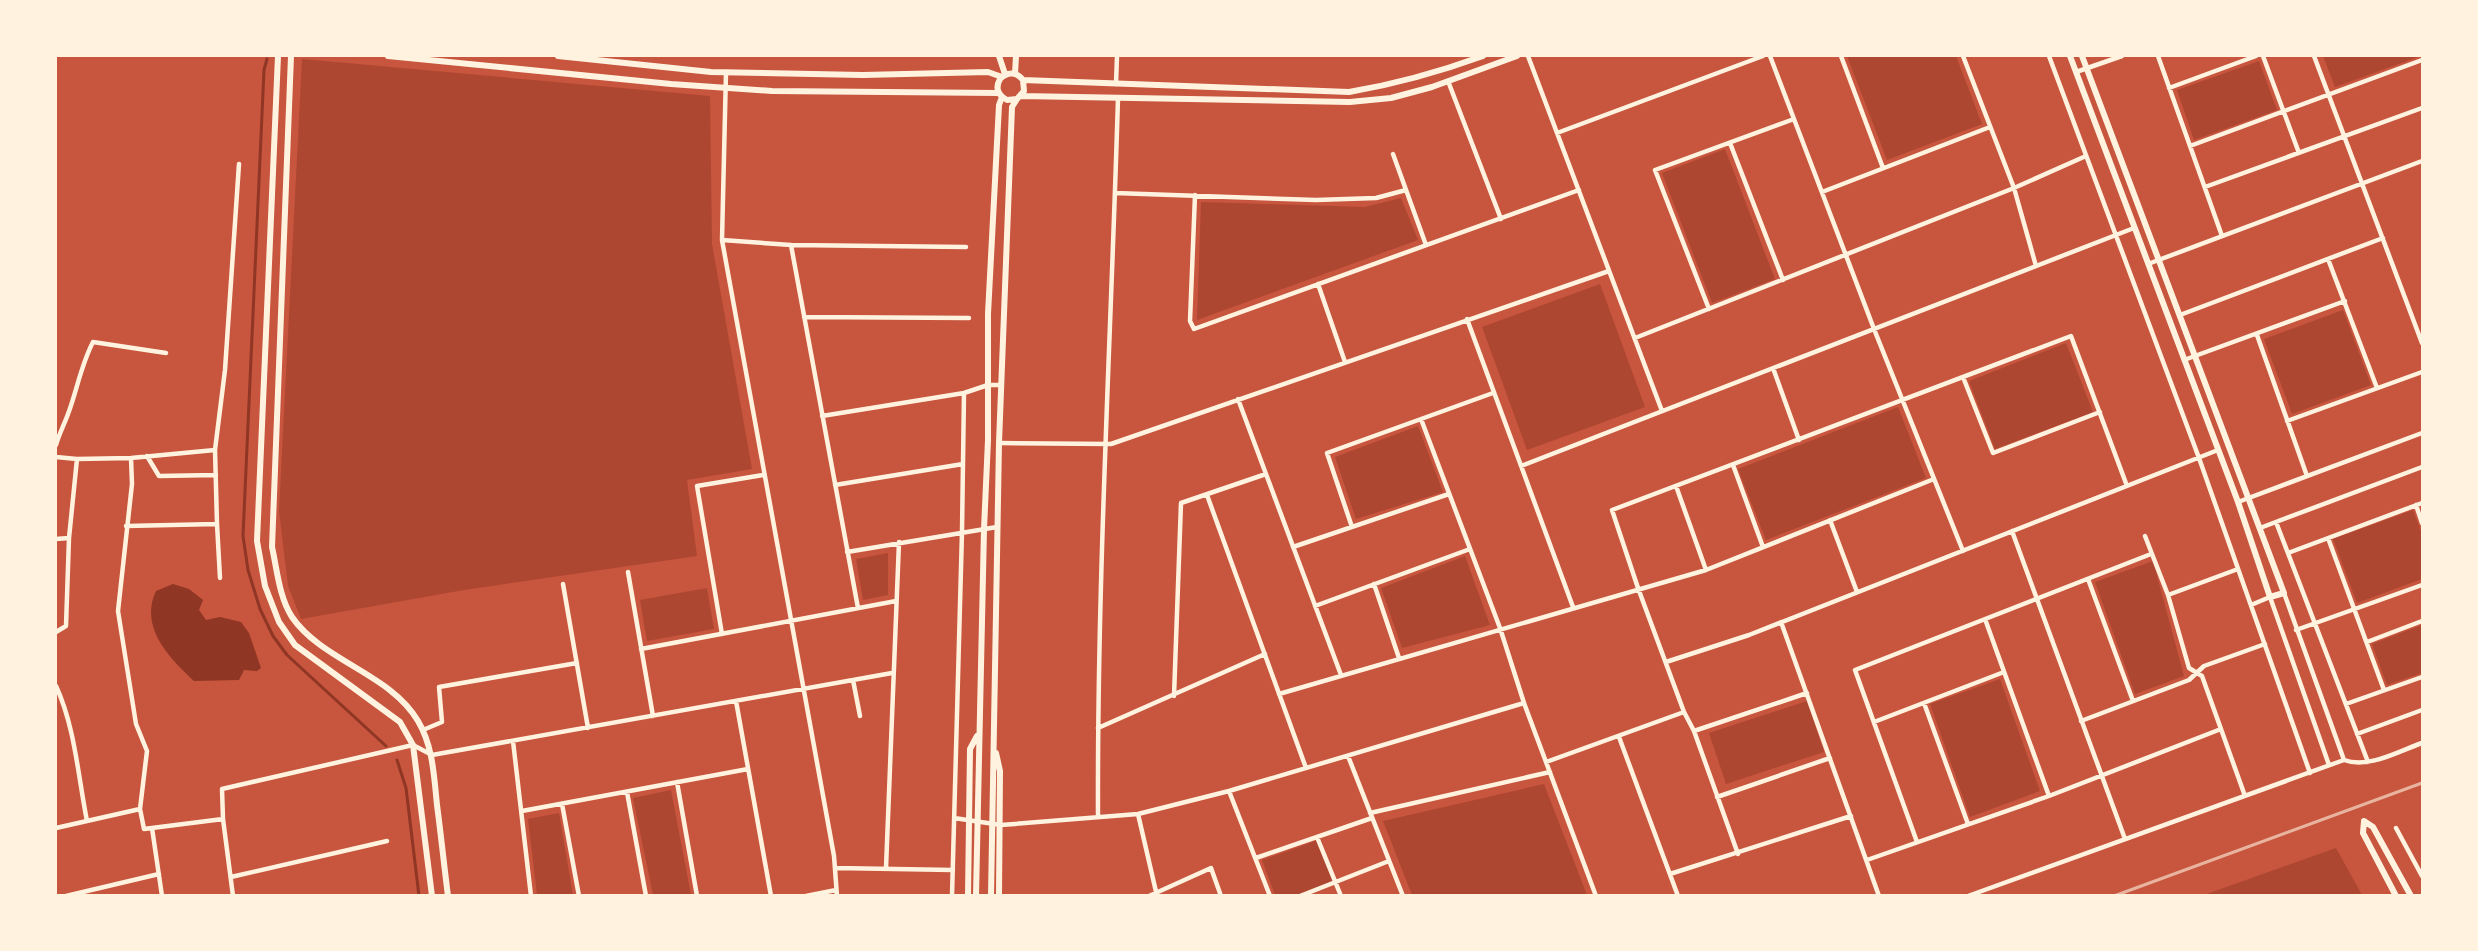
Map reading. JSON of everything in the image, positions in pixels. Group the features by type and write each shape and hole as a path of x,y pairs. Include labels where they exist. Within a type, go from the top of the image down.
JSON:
{"street":[{"path":"278,56 257,541 265,586 279,622 295,645 400,722 413,745 432,896"},
{"path":"291,56 272,547 280,587 291,616 308,634 397,696 417,718 432,756 448,896"},
{"path":"388,56 772,91 1000,95 1009,100 1019,97 1350,102 1407,94 1517,56"},
{"path":"558,56 726,72 863,75 988,72 1003,75 1016,74 1023,80 1349,92 1442,71 1483,56"},
{"path":"976,896 988,314 1000,95 998,82 1003,75 999,56"},
{"path":"1016,56 1016,74"},
{"path":"1116,84 1117,56"},
{"path":"1528,56 1662,411"},
{"path":"1557,133 1763,56"},
{"path":"1770,56 1874,329 1963,551"},
{"path":"1841,56 1883,168"},
{"path":"1963,56 2014,188 2036,266"},
{"path":"2049,56 2199,458 2310,773"},
{"path":"2070,56 2238,502 2329,765"},
{"path":"2082,56 2260,528 2344,760"},
{"path":"2076,72 2122,56"},
{"path":"2158,56 2222,236"},
{"path":"2169,88 2256,56"},
{"path":"2263,56 2299,153"},
{"path":"2314,56 2422,343"},
{"path":"2190,146 2422,60"},
{"path":"726,72 722,240 835,867 836,893 806,896"},
{"path":"991,896 1001,385 1012,107 1024,91 1023,80"},
{"path":"1403,81 1407,94"},
{"path":"1448,81 1501,219"},
{"path":"1098,817 1105,444 1118,98"},
{"path":"2205,187 2422,108"},
{"path":"1709,309 1655,170 1794,119"},
{"path":"1822,192 1990,127"},
{"path":"1730,143 1784,280"},
{"path":"1393,154 1426,245"},
{"path":"1635,338 2014,188 2086,156"},
{"path":"2148,264 2422,161"},
{"path":"220,578 215,450 225,370 239,164"},
{"path":"1115,193 1316,200 1376,198 1406,190"},
{"path":"1195,195 1190,321 1194,329 1579,190"},
{"path":"1521,466 2134,228"},
{"path":"2180,315 2383,238"},
{"path":"722,240 791,245 966,247"},
{"path":"791,245 858,608"},
{"path":"2328,259 2377,388"},
{"path":"999,443 1111,444 1609,271"},
{"path":"1318,284 1345,362"},
{"path":"2184,360 2345,302"},
{"path":"804,317 969,318"},
{"path":"1467,319 1573,607"},
{"path":"2257,335 2307,476"},
{"path":"1738,854 1694,731 1684,712 1638,588 1612,510 2071,336 2127,486"},
{"path":"56,445 60,429 68,416 86,355 93,342 166,353"},
{"path":"1773,368 1800,440"},
{"path":"2287,421 2422,372"},
{"path":"1964,377 1993,453 2100,412"},
{"path":"822,416 964,393 988,385 1001,385"},
{"path":"952,896 964,393"},
{"path":"1352,527 1327,453 1493,393"},
{"path":"1238,399 1341,675"},
{"path":"1421,419 1500,628 1524,703 1596,896"},
{"path":"2238,502 2422,433"},
{"path":"56,457 131,458 215,450"},
{"path":"1666,662 1781,622 2218,450"},
{"path":"147,456 159,476 216,475"},
{"path":"131,458 132,484 118,611 136,724 147,751 140,809 144,829 223,819"},
{"path":"56,632 66,626 69,538 77,459"},
{"path":"835,485 963,464"},
{"path":"1733,465 1763,547"},
{"path":"2260,528 2422,467"},
{"path":"1174,696 1181,503 1266,474"},
{"path":"722,634 697,486 763,475"},
{"path":"1279,694 1706,570 1934,479"},
{"path":"1676,486 1706,570"},
{"path":"1293,547 1449,494"},
{"path":"1207,495 1306,768"},
{"path":"2289,553 2422,503"},
{"path":"2415,506 2422,524"},
{"path":"1830,520 1857,592"},
{"path":"2277,522 2368,762"},
{"path":"126,526 217,524"},
{"path":"847,552 997,527"},
{"path":"2012,531 2125,839"},
{"path":"2145,536 2168,595 2189,668 2202,676 2245,796"},
{"path":"56,539 69,538"},
{"path":"2328,538 2384,690"},
{"path":"886,868 899,542"},
{"path":"1315,606 1470,549"},
{"path":"1917,842 1855,670 2151,554"},
{"path":"2168,595 2238,569"},
{"path":"628,572 653,716"},
{"path":"2088,579 2133,701"},
{"path":"563,584 588,728"},
{"path":"1374,584 1399,658"},
{"path":"2296,630 2422,585"},
{"path":"2251,605 2284,593"},
{"path":"641,649 896,601"},
{"path":"1986,619 2049,796"},
{"path":"2367,642 2422,621"},
{"path":"1781,622 1879,896"},
{"path":"2081,721 2189,680 2204,666 2265,644"},
{"path":"1098,728 1265,654"},
{"path":"423,730 442,722 439,687 577,663"},
{"path":"1874,722 2004,672"},
{"path":"233,896 223,819 222,789 413,745 432,756 892,673"},
{"path":"2346,704 2422,677"},
{"path":"854,680 860,716"},
{"path":"56,686 63,702 87,820"},
{"path":"1694,731 1807,693"},
{"path":"735,701 771,896"},
{"path":"56,704 63,702"},
{"path":"1924,702 1968,824"},
{"path":"954,818 969,818 1001,825 1138,814 1229,791 1524,703"},
{"path":"2357,734 2422,710"},
{"path":"1546,762 1684,712"},
{"path":"1867,860 2049,796 2221,729"},
{"path":"968,896 970,749 978,735"},
{"path":"1619,737 1678,896"},
{"path":"513,741 531,896"},
{"path":"1968,896 2329,765 2344,760 2351,763 2368,762 2422,743"},
{"path":"993,744 1000,771 999,896"},
{"path":"1348,756 1403,896"},
{"path":"1717,797 1830,758"},
{"path":"522,811 748,769"},
{"path":"1256,858 1371,815 1550,772"},
{"path":"677,782 697,896"},
{"path":"1229,791 1270,896"},
{"path":"627,792 646,896"},
{"path":"562,804 579,896"},
{"path":"56,828 140,809"},
{"path":"1138,814 1157,894"},
{"path":"1670,874 1851,816"},
{"path":"2396,896 2362,833 2364,821 2373,827 2411,896"},
{"path":"152,828 162,896"},
{"path":"2396,828 2422,876"},
{"path":"1317,837 1341,896"},
{"path":"231,877 387,841"},
{"path":"1300,896 1389,861"},
{"path":"835,867 953,870"},
{"path":"1149,896 1210,868 1221,896"},
{"path":"66,896 159,874"}],"shaded area":[{"path":"1847,56 1956,56 1982,124 1887,160"},
{"path":"2323,56 2417,56 2418,57 2335,87"},
{"path":"302,59 710,96 712,244 752,469 687,480 697,556 464,590 301,619 288,586 279,511"},
{"path":"2259,61 2277,110 2194,140 2177,90"},
{"path":"1725,149 1775,279 1712,303 1662,173"},
{"path":"1401,198 1418,240 1197,320 1201,202 1365,207"},
{"path":"1600,284 1645,407 1527,450 1482,327"},
{"path":"2343,310 2371,385 2292,414 2264,339"},
{"path":"2066,343 2093,412 1995,449 1969,381"},
{"path":"1898,407 1926,478 1766,540 1738,469"},
{"path":"1418,426 1443,492 1356,519 1335,457"},
{"path":"2413,510 2422,534 2422,579 2357,603 2333,539"},
{"path":"888,553 888,595 863,600 856,559"},
{"path":"1465,556 1490,625 1402,648 1381,588"},
{"path":"2153,561 2184,676 2135,694 2095,582"},
{"path":"173,584 189,589 203,600 199,610 206,620 220,617 241,622 249,633 261,668 257,671 244,670 239,680 194,681 184,672 159,641 151,617 156,591"},
{"path":"707,588 714,629 647,641 640,600"},
{"path":"2422,625 2422,673 2387,685 2372,644"},
{"path":"2000,679 2040,791 1970,817 1930,704"},
{"path":"1807,701 1824,752 1726,784 1709,733"},
{"path":"1544,784 1587,895 1412,895 1383,821"},
{"path":"671,790 691,895 653,895 633,798"},
{"path":"559,813 573,895 537,895 528,819"},
{"path":"1321,839 1336,881 1297,895 1275,895 1262,860"},
{"path":"2336,848 2362,895 2204,895"}],"waterway":[{"path":"267,59 264,70 243,536 248,570 260,609 273,636 287,655 386,746"},
{"path":"397,760 406,788 419,896"}],"railway":[{"path":"2114,896 2422,783"}]}
